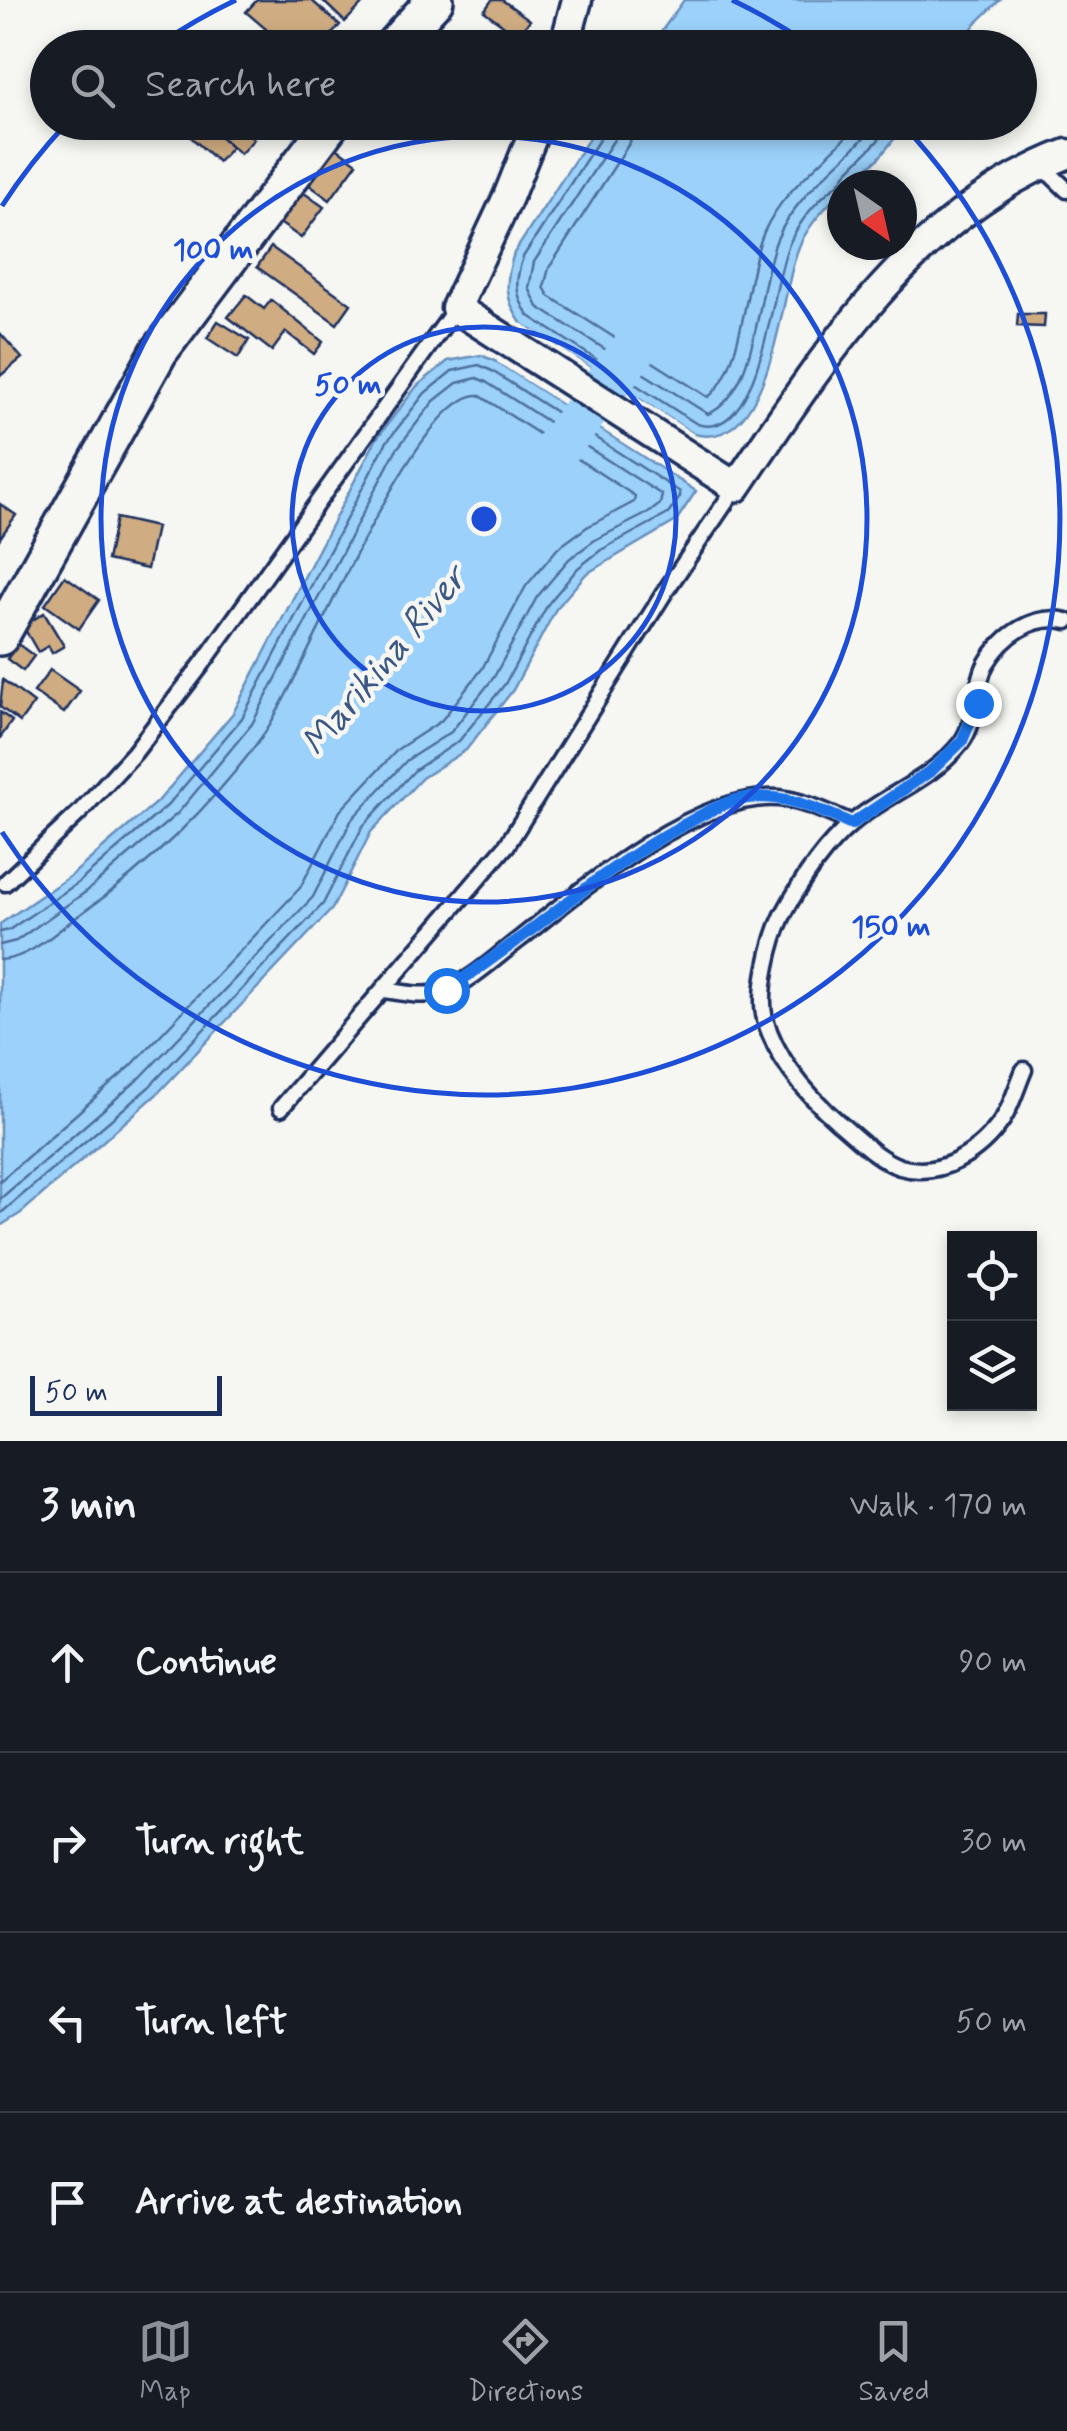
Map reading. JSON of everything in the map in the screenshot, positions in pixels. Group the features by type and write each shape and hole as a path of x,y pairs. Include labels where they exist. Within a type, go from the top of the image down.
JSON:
{"street":[{"path":"407,30 435,0"},
{"path":"569,30 577,0"},
{"path":"0,638 159,352 318,140"},
{"path":"531,140 456,308 736,487 807,381 852,322 896,274 944,227 988,195 1040,164 1067,154"}],"lane":[{"path":"1040,164 1067,190"},
{"path":"5,883 80,812 134,753 456,308"},
{"path":"281,1108 507,845 666,590 736,487"},
{"path":"1024,1070 1005,1116 985,1142 944,1169 902,1167 876,1154 828,1113 783,1063 764,1016 767,966 782,918 817,862 852,824 932,770 962,741 978,703 985,666 1014,633 1039,618 1067,621"},
{"path":"385,990 420,996 446,990 645,846 700,816 740,800 780,798 810,805 852,824"}],"water":[{"path":"684,0 1000,0 971,30 662,30"},
{"path":"588,140 893,140 865,170 827,170 827,207 797,252 777,336 756,398 740,421 720,434 694,434 521,323 509,297 514,253"},
{"path":"481,355 696,491 676,521 586,574 556,609 513,690 466,750 422,778 371,832 332,909 157,1094 21,1213 0,1226 0,924 73,874 160,799 233,713 377,438 417,386 448,361"}],"pier":[{"path":"521,323 694,434 691,438 519,327"},
{"path":"499,357 671,468 669,472 497,362"}],"building":[{"path":"257,0 311,0 340,25 336,30 267,30 246,12"},
{"path":"322,0 366,0 345,22"},
{"path":"492,0 502,0 530,20 522,30 510,30 484,11"},
{"path":"194,140 224,140 232,147 218,162"},
{"path":"225,140 253,140 240,154"},
{"path":"335,147 357,163 330,200 308,184"},
{"path":"297,188 324,207 301,238 274,219"},
{"path":"271,247 351,304 337,324 257,267"},
{"path":"246,295 264,309 271,300 323,342 314,354 286,332 272,351 228,317"},
{"path":"1018,314 1045,314 1044,327 1017,326"},
{"path":"218,321 249,340 238,358 207,338"},
{"path":"0,333 22,358 0,376"},
{"path":"0,504 16,515 0,538"},
{"path":"116,518 156,527 147,569 107,560"},
{"path":"65,576 99,600 79,629 45,605"},
{"path":"44,613 64,646 52,653 48,646 38,652 23,626"},
{"path":"18,644 34,656 23,671 7,659"},
{"path":"50,670 80,691 64,713 34,692"},
{"path":"3,680 34,703 20,722 0,707"},
{"path":"0,712 12,721 0,738"}],"waterway":[{"name":"Marikina River","path":"543,466 648,331"}],"route":[{"path":"446,990 645,846 700,816 740,800 780,798 810,805 852,824 932,770 962,741 978,703"}]}
